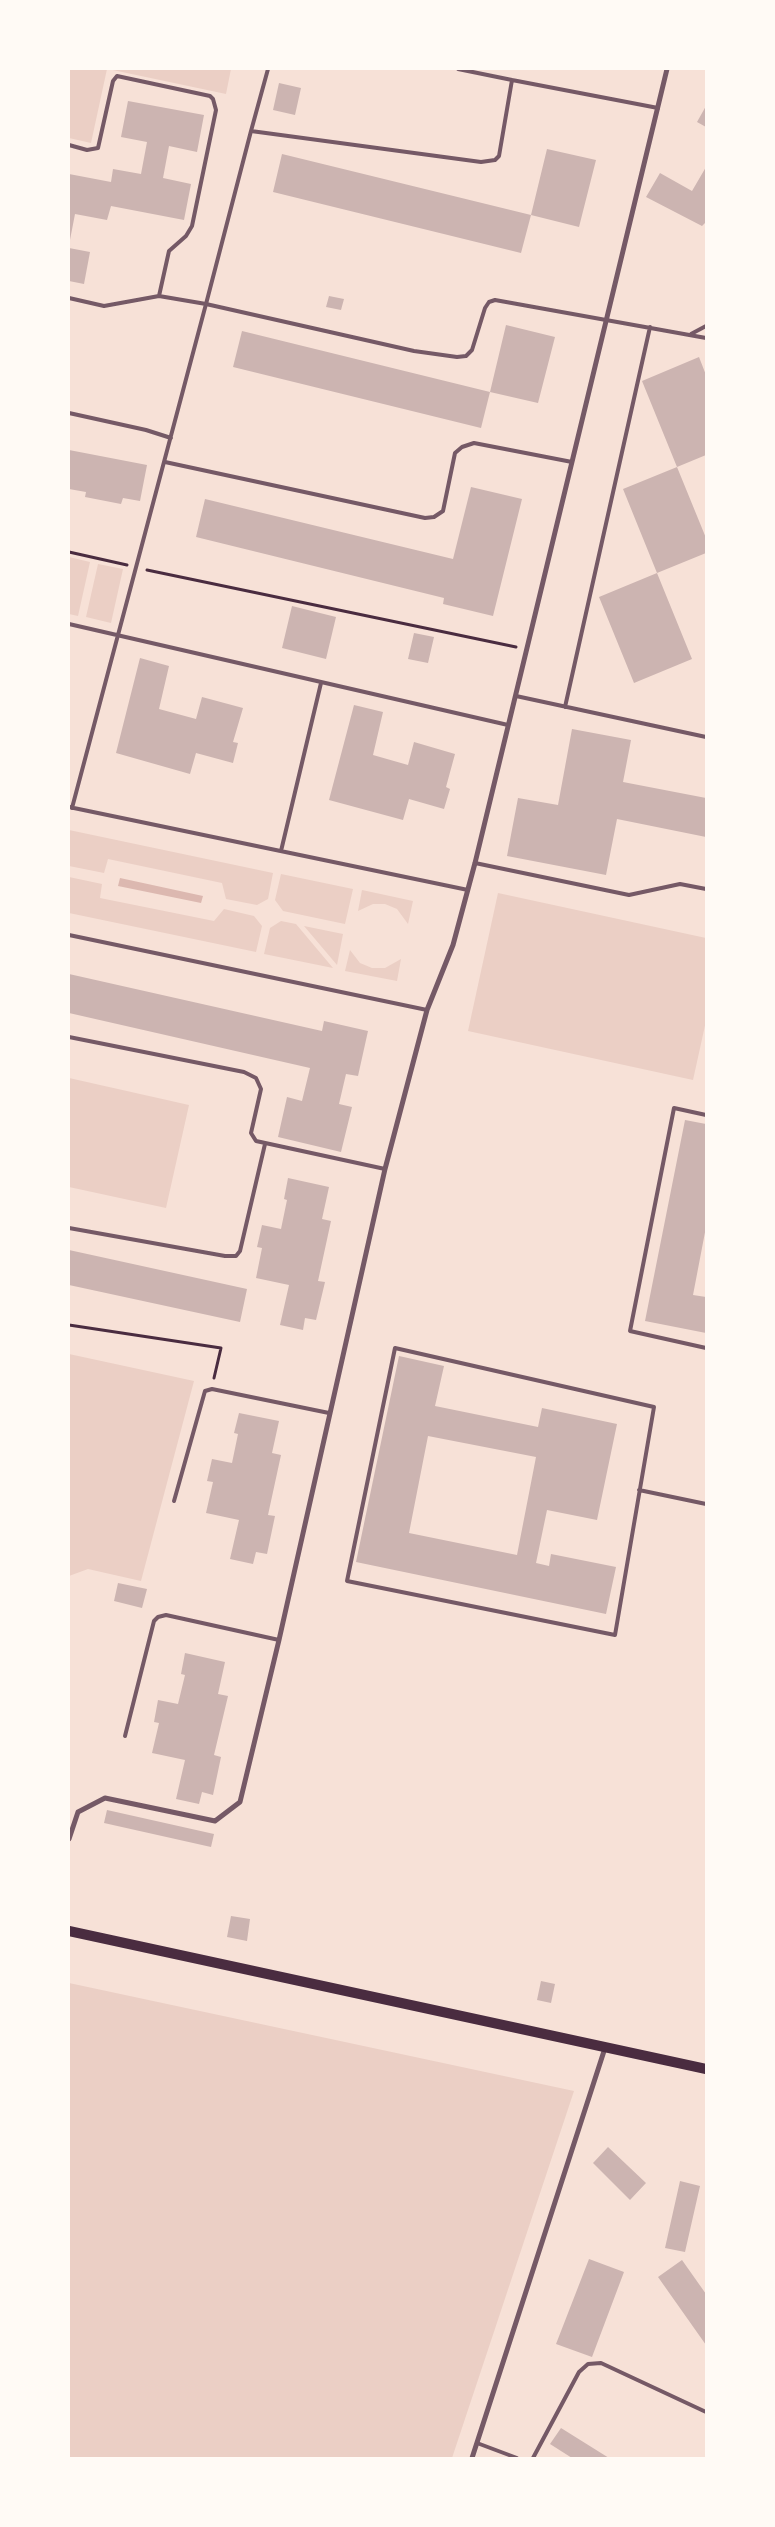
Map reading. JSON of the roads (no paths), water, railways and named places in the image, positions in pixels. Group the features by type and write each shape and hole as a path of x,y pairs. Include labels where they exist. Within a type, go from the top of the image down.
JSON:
{"main road":[{"path":"69,1931 706,2069"}],"street":[{"path":"69,1839 78,1812 105,1798 215,1822 240,1802 279,1640 385,1169 427,1010 452,945 476,863 667,69"},
{"path":"472,2458 605,2047"}],"lane":[{"path":"268,69 137,567 71,807 468,890"},
{"path":"458,69 658,108"},
{"path":"69,145 87,150 98,148 113,80 117,76 210,96 213,99 216,110 192,226 186,236 169,251 159,296"},
{"path":"251,131 490,162 499,156 512,80"},
{"path":"69,298 104,306 159,296 206,304 414,351 457,357 466,356 472,350 485,308 490,302 495,300 706,338"},
{"path":"691,334 706,326"},
{"path":"565,707 650,327"},
{"path":"69,413 146,430 171,438"},
{"path":"165,462 425,518 434,517 442,511 455,453 462,447 474,443 572,462"},
{"path":"69,624 118,637 508,725"},
{"path":"281,851 322,683"},
{"path":"516,696 706,737"},
{"path":"476,863 629,895 680,884 706,888"},
{"path":"69,935 427,1010"},
{"path":"69,1037 244,1072 256,1078 261,1089 251,1133 256,1141 385,1169"},
{"path":"706,1115 674,1108 630,1331 706,1348"},
{"path":"69,1228 225,1256 236,1256 240,1251 265,1144"},
{"path":"396,1348 654,1407 639,1490 615,1635 347,1581 396,1348"},
{"path":"174,1501 201,1399 205,1391 212,1389 329,1413"},
{"path":"639,1490 706,1504"},
{"path":"125,1736 154,1621 158,1617 166,1615 279,1640"},
{"path":"533,2458 579,2372 588,2364 601,2364 706,2412"},
{"path":"477,2442 518,2458"}]}
